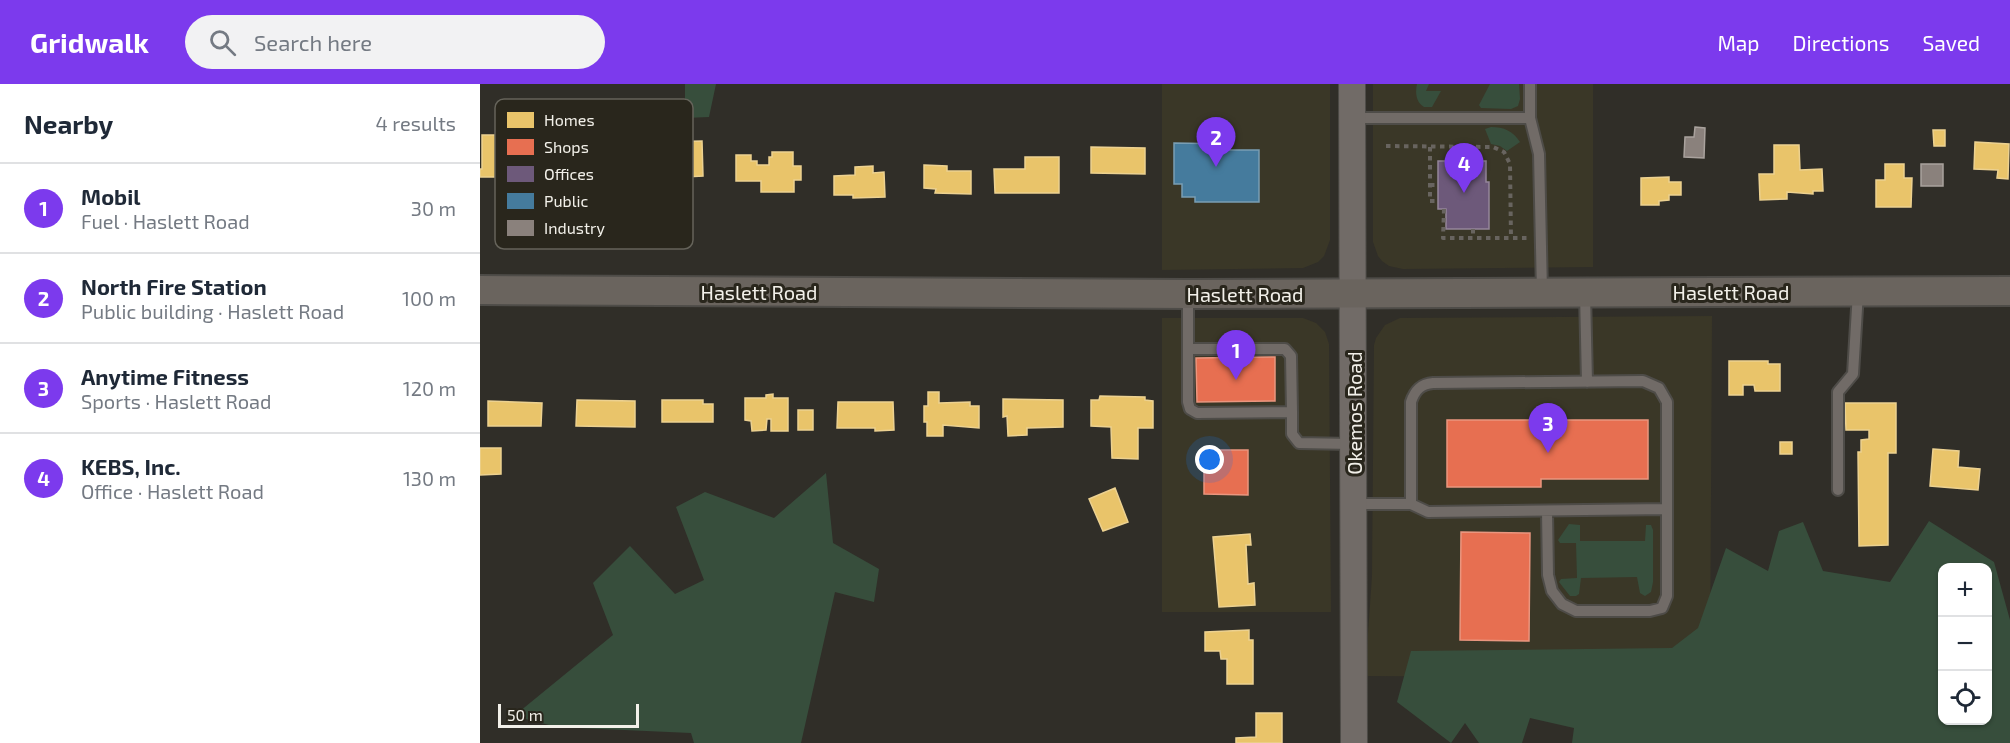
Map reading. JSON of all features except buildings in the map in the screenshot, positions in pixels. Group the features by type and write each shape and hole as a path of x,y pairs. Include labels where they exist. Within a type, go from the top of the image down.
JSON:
{"main road":[{"name":"Haslett Road","path":"480,290 1188,294 2010,291"}],"street":[{"name":"Okemos Road","path":"1352,84 1354,743"}],"lane":[{"path":"1530,84 1530,117 1539,154 1542,293"},
{"path":"1352,117 1530,117"},
{"path":"1838,490 1838,392 1853,374 1858,292"},
{"path":"1585,293 1587,382"},
{"path":"1188,294 1188,402 1190,409 1197,413 1225,407 1259,407 1292,412"},
{"path":"1189,350 1258,353 1280,349 1289,352 1292,361 1292,434 1299,443 1354,444"},
{"path":"1411,504 1411,402 1413,395 1422,386 1433,383 1643,381 1654,385 1664,394 1667,402 1667,596 1662,608 1650,611 1576,611 1562,604 1552,591 1548,575 1547,511"},
{"path":"1354,504 1411,504 1428,512 1667,509"}],"path":[{"path":"1386,147 1493,147 1504,152 1510,164 1511,238 1443,238 1444,209"},
{"path":"1430,147 1430,201 1438,201"},
{"path":"1473,147 1473,161"},
{"path":"1430,185 1438,185"},
{"path":"1473,229 1473,238"}],"shaded area":[{"path":"1162,84 1330,84 1330,240 1324,256 1318,262 1303,268 1162,270"},
{"path":"1373,84 1593,84 1593,267 1403,269 1389,266 1382,261 1373,242"},
{"path":"1712,316 1710,678 1365,676 1372,576 1374,345 1385,325 1400,318"},
{"path":"1162,318 1303,318 1316,323 1325,332 1329,344 1331,612 1162,612"}],"green space":[{"path":"685,84 716,84 709,117 693,118 693,99 685,99"},
{"path":"1417,84 1429,84 1426,91 1441,91 1432,107 1424,107 1419,103 1416,94"},
{"path":"1490,84 1519,84 1518,106 1511,109 1481,108 1479,105"},
{"path":"1491,127 1508,130 1520,142 1507,151 1491,144 1485,129"},
{"path":"826,473 833,543 879,569 874,602 835,592 801,743 694,743 691,733 557,727 514,716 613,635 593,583 630,546 675,594 704,580 676,507 705,492 774,518"},
{"path":"1929,521 1994,562 2010,620 2010,743 1572,743 1574,728 1530,718 1522,743 1479,743 1465,723 1451,743 1397,702 1411,651 1672,648 1698,628 1726,548 1768,571 1779,531 1803,522 1823,571 1890,582"},
{"path":"1569,524 1580,525 1580,541 1645,541 1646,525 1651,525 1653,530 1653,582 1651,592 1645,596 1640,593 1637,577 1581,578 1579,594 1570,596 1559,582 1561,579 1577,578 1576,543 1560,543 1558,540"}],"place":[{"name":"North Fire Station","path":"1216,167"},
{"name":"KEBS, Inc.","path":"1464,193"},
{"name":"Mobil","path":"1236,380"},
{"name":"Anytime Fitness","path":"1548,453"}]}
